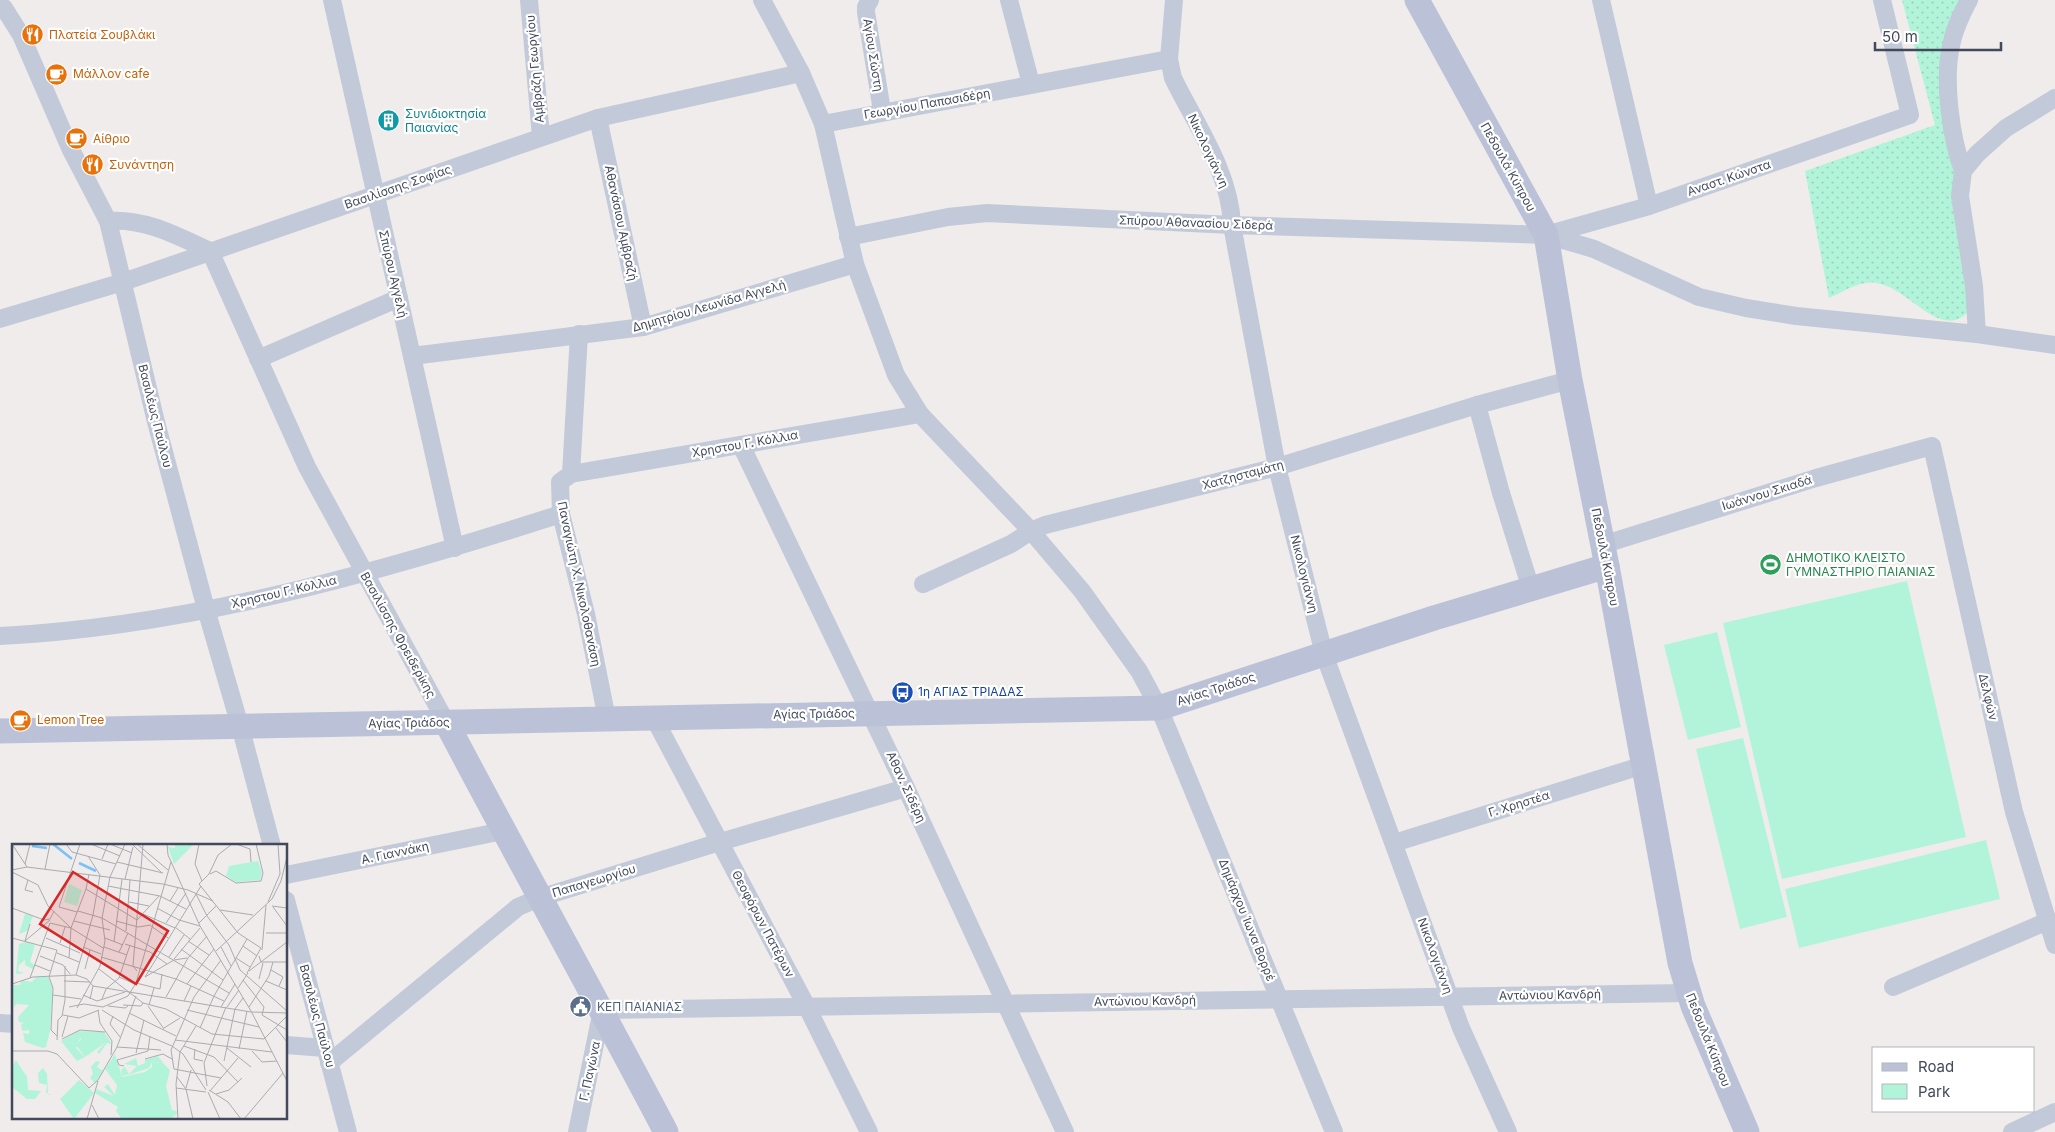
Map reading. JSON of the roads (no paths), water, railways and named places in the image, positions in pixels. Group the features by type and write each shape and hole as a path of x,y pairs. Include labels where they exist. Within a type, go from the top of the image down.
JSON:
{"street":[{"name":"Σπύρου Αγγελή","path":"332,0 456,548"},
{"name":"Αμβράζη Γεωργίου","path":"529,0 541,138"},
{"name":"Δημάρχου Ίωνα Βορρέ","path":"762,0 801,73 823,124 855,264 896,376 920,414 1031,531 1093,607 1139,671 1159,708 1334,1132"},
{"name":"Αγίου Σώστη","path":"870,0 866,7 866,12 882,112"},
{"path":"1009,0 1031,84"},
{"name":"Νικολογιάννη","path":"1174,0 1169,59 1173,78 1221,173 1231,204 1232,225 1277,467 1324,654 1462,1028 1508,1132"},
{"name":"Πεδουλά Κύπρου","path":"1417,0 1546,235 1570,380 1680,963 1688,993 1747,1132"},
{"path":"1601,0 1649,206"},
{"name":"Αναστ. Κώνστα","path":"1546,235 1649,206 1910,115 1882,0"},
{"path":"1969,0 1958,19 1950,48 1949,79 1950,113 1956,152 1963,171 1960,196 1974,286 1977,334"},
{"name":"Βασιλέως Παύλου","path":"4,7 21,35 70,148 108,221 151,404 271,844"},
{"name":"Γεωργίου Παπασιδέρη","path":"823,124 1169,59"},
{"name":"Βασιλίσσης Σοφίας","path":"0,319 123,282 598,118 801,73"},
{"path":"1963,171 2006,128 2055,98"},
{"name":"Αθανάσιου Αμβραζή","path":"598,118 643,327"},
{"name":"Σπύρου Αθανασίου Σιδερά","path":"848,237 948,217 987,213 1232,225 1546,235"},
{"path":"108,221 135,221 155,227 210,252"},
{"path":"1546,235 1594,249 1699,297 1746,308 1796,316 1977,334 2055,345"},
{"name":"Βασιλίσσης Φρειδερίκης","path":"210,252 307,466 539,898 602,1010 666,1132"},
{"name":"Δημητρίου Λεωνίδα Αγγελή","path":"412,356 643,327 855,264"},
{"path":"258,359 399,298"},
{"name":"Παναγιώτη Χ. Νικολοθανάση","path":"579,334 570,474 560,482 561,514 586,614 607,719"},
{"name":"Χατζησταμάτη","path":"923,584 1011,544 1031,531 1055,523 1277,467 1478,405 1570,380"},
{"path":"1478,405 1501,493 1531,589"},
{"name":"Χρηστου Γ. Κόλλια","path":"570,474 920,414"},
{"name":"Αθαν. Σιδέρη","path":"741,445 871,713 1065,1132"},
{"name":"Ιωάννου Σκιαδά","path":"1604,555 1816,478 1932,446"},
{"name":"Δελφών","path":"1932,446 2014,812 2055,944"},
{"name":"Χρηστου Γ. Κόλλια","path":"0,636 79,630 206,609 364,574 456,548 561,514"},
{"name":"Αγίας Τριάδος","path":"0,731 1159,708 1531,589 1604,555"},
{"name":"Θεοφόρων Πατέρων","path":"654,718 807,1007 869,1132"},
{"name":"Γ. Χρηστέα","path":"1394,843 1644,766"},
{"name":"Παπαγεωργίου","path":"327,1055 518,907 539,898 720,842 906,788"},
{"name":"Α. Γιαννάκη","path":"288,875 503,831"},
{"name":"Βασιλέως Παύλου","path":"288,908 348,1132"},
{"path":"1893,987 2048,921"},
{"name":"Αντώνιου Κανδρή","path":"602,1010 1688,993"},
{"name":"Γ. Παγώνα","path":"577,1132 602,1010"},
{"path":"288,1045 327,1055"},
{"path":"2012,1132 2055,1112"}],"place":[{"name":"Πλατεία Σουβλάκι","path":"33,35"},
{"name":"Μάλλον cafe","path":"57,74"},
{"name":"Συνιδιοκτησία Παιανίας","path":"389,121"},
{"name":"Αίθριο","path":"77,139"},
{"name":"Συνάντηση","path":"93,165"},
{"name":"ΔΗΜΟΤΙΚΟ ΚΛΕΙΣΤΟ ΓΥΜΝΑΣΤΗΡΙΟ ΠΑΙΑΝΙΑΣ","path":"1770,565"},
{"name":"1η ΑΓΙΑΣ ΤΡΙΑΔΑΣ","path":"902,692"},
{"name":"Lemon Tree","path":"21,720"},
{"name":"ΚΕΠ ΠΑΙΑΝΙΑΣ","path":"581,1007"}]}
